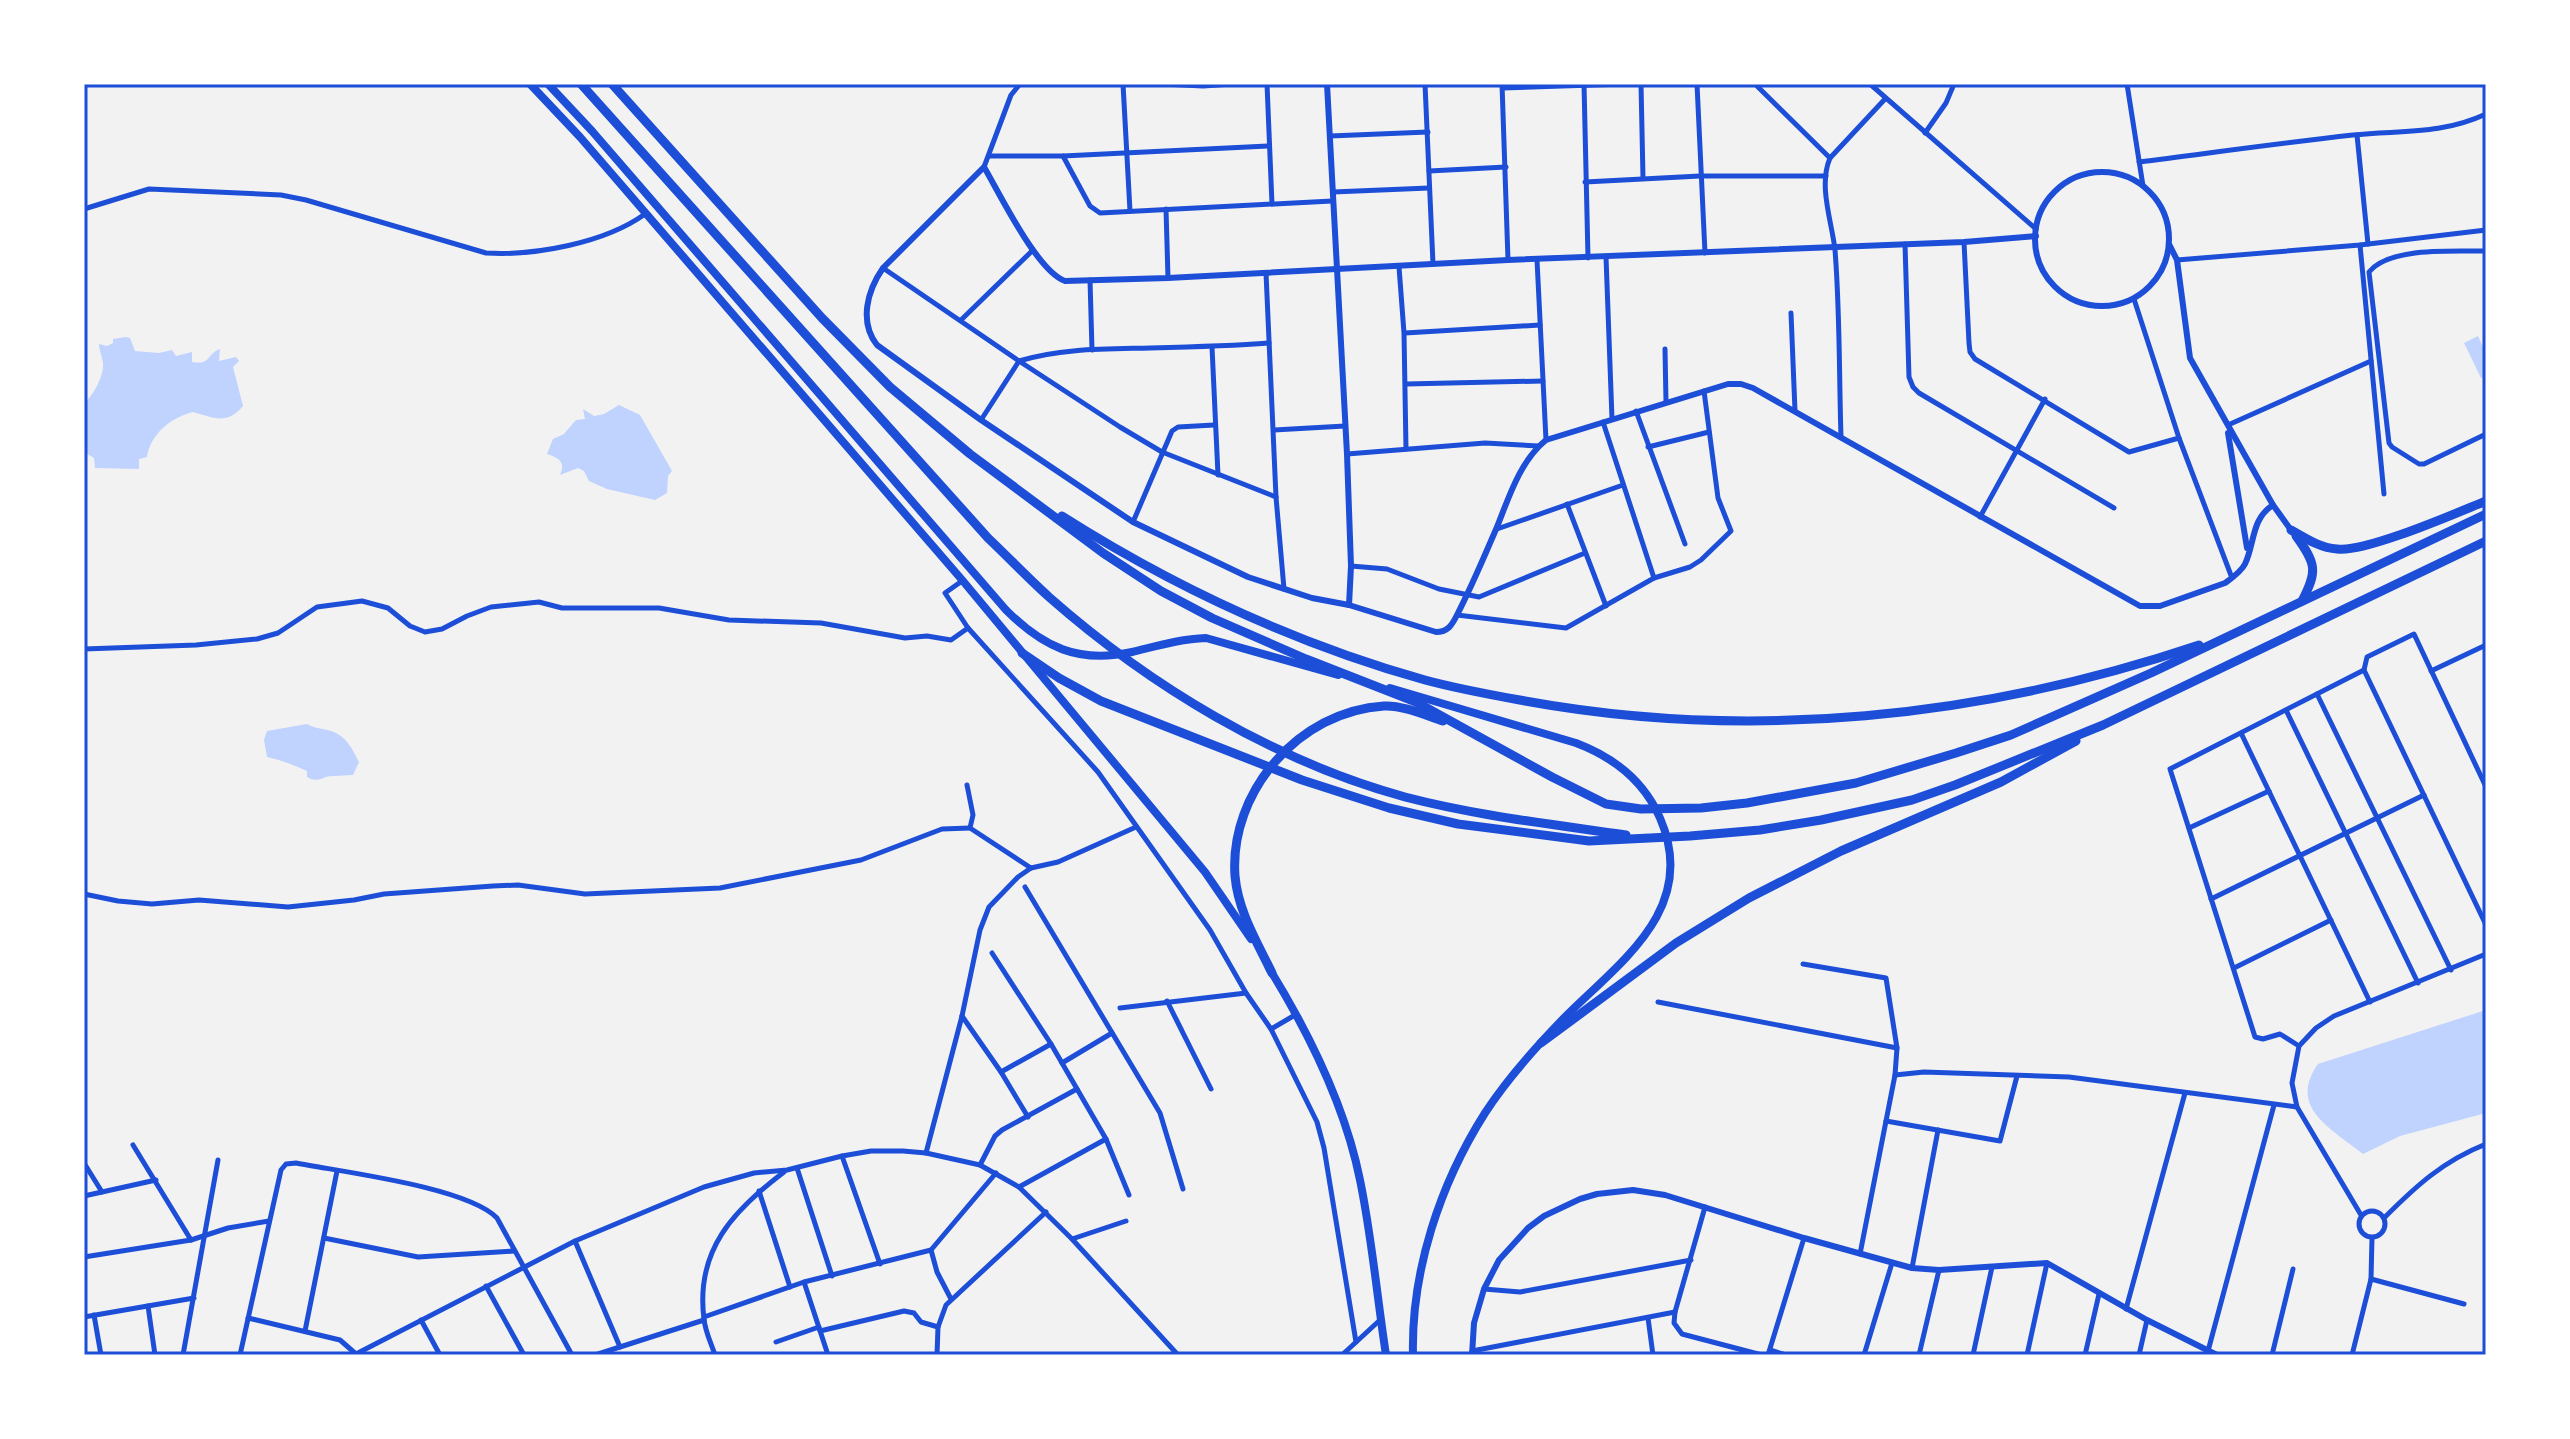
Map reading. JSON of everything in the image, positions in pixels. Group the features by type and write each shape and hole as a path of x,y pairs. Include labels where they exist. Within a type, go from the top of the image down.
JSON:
{"highway":[{"path":"530,84 580,137 963,581 1137,789 1234,911 1272,973"},
{"path":"548,84 1006,610 1045,643 1063,651 1115,655 1159,644 1206,638 1430,700 1596,751 1614,762 1647,794 1659,815 1668,843 1668,886 1656,919 1633,952 1514,1073 1473,1133 1439,1207 1419,1283 1413,1355"},
{"path":"581,84 988,538 1048,596 1149,675 1201,708 1296,756 1401,796 1493,817 1645,837"},
{"path":"612,84 853,351 921,414 1103,553 1161,591 1212,618 1416,702 1606,804 1641,809 1701,808 1796,795 1895,773 2011,735 2151,673 2486,514"},
{"path":"1010,483 1179,583 1257,620 1347,655 1460,688 1641,718 1773,721 1913,712 2040,690 2181,651 2240,631"},
{"path":"2291,530 2316,543 2346,550 2486,501"},
{"path":"2291,530 2314,568 2302,601"},
{"path":"1022,653 1101,701 1302,780 1371,803 1458,824 1589,841 1690,836 1785,827 1912,800 2103,725 2486,541"},
{"path":"1386,1355 1360,1179 1348,1135 1329,1085 1247,923 1235,878 1238,827 1248,801 1264,775 1287,748 1315,729 1344,715 1430,700"},
{"path":"1388,706 1455,724 1476,734"},
{"path":"1541,1043 1676,943 1749,898 1854,845 2001,782 2103,725"}],"street":[{"path":"1020,84 1011,95 984,167 883,268 873,284 866,322 872,338 877,345 981,420 1133,522 1221,565 1284,589 1443,632 1450,627 1467,596 1521,472 1539,446 1546,440 1728,384 1741,384 1795,411 2140,606 2160,606 2232,578 2242,569 2260,516 2273,505"},
{"path":"1123,84 1130,211"},
{"path":"1163,84 1232,84"},
{"path":"1267,84 1272,204"},
{"path":"1327,84 1347,454 1351,566 1349,605"},
{"path":"1425,84 1433,264"},
{"path":"1508,260 1502,86 1624,84"},
{"path":"1641,84 1643,178"},
{"path":"1697,84 1705,253"},
{"path":"1755,84 1830,158"},
{"path":"1871,84 2036,232"},
{"path":"1925,133 1946,103 1954,84"},
{"path":"2127,84 2143,186"},
{"path":"1583,85 1588,258"},
{"path":"1841,437 1834,248 1826,176 1830,158 1885,99"},
{"path":"2139,162 2357,135 2413,132 2462,125 2486,114"},
{"path":"1330,136 1428,132"},
{"path":"2357,135 2368,244"},
{"path":"989,156 1063,156 1268,146"},
{"path":"1063,156 1094,211 1100,213 1332,201"},
{"path":"984,167 1033,250 1058,278 1065,281 1964,242 2036,232"},
{"path":"1429,171 1506,167"},
{"path":"2100,173 2111,173 2143,186 2155,198 2168,227 2167,257 2155,281 2134,299 2107,306 2093,306 2067,296 2047,276 2036,250 2039,218 2050,198 2067,182 2100,173"},
{"path":"1585,182 1700,176 1826,176"},
{"path":"1332,192 1429,188"},
{"path":"84,209 149,189 281,195 486,253 506,254 534,252 579,242 621,227 645,214"},
{"path":"1166,209 1168,278"},
{"path":"2177,260 2360,245 2486,230"},
{"path":"2414,239 2416,253"},
{"path":"1964,242 1970,352 1975,359 2129,452 2179,438"},
{"path":"1905,244 1909,377 1913,387 2016,452 2114,508"},
{"path":"2169,244 2177,260 2190,358 2273,505 2291,530"},
{"path":"2360,245 2384,494"},
{"path":"961,320 1033,250"},
{"path":"2486,251 2406,253 2369,272 2389,443 2419,464 2486,434"},
{"path":"1606,257 1612,419"},
{"path":"1537,260 1546,440"},
{"path":"1399,267 1406,384 1406,449"},
{"path":"883,268 1019,361 1162,452 1276,497"},
{"path":"1266,273 1276,497 1284,589"},
{"path":"1090,280 1092,350"},
{"path":"2134,299 2179,438 2232,578"},
{"path":"1791,313 1795,411"},
{"path":"1404,333 1540,325"},
{"path":"981,420 1019,361 1042,355 1092,350 1269,343"},
{"path":"1212,347 1218,475"},
{"path":"1665,349 1666,402"},
{"path":"2227,425 2371,361"},
{"path":"1406,384 1543,381"},
{"path":"1457,615 1566,628 1654,578 1690,567 1701,560 1731,531 1718,498 1704,391"},
{"path":"1980,517 2045,399"},
{"path":"1636,411 1685,544"},
{"path":"1603,422 1654,578"},
{"path":"1133,522 1172,431 1178,427 1214,425"},
{"path":"2227,425 2248,551"},
{"path":"1274,430 1345,426"},
{"path":"1648,447 1709,432"},
{"path":"1347,454 1485,443 1539,446"},
{"path":"1496,530 1623,485"},
{"path":"1567,504 1606,606"},
{"path":"1351,566 1387,569 1426,585 1479,597 1585,553"},
{"path":"963,581 945,593 968,628 1098,772 1210,930 1271,1029 1317,1122 1356,1342"},
{"path":"84,649 257,639 278,633 317,607 362,601 388,608 410,626 425,632 442,629 478,611 527,602 562,608 659,608 729,620 821,623 905,638 927,636 951,640 968,628"},
{"path":"2486,787 2414,634 2367,657 2364,670 2486,925"},
{"path":"2431,671 2486,645"},
{"path":"2299,1046 2280,1034 2263,1039 2255,1037 2170,769 2364,670"},
{"path":"2317,694 2451,970"},
{"path":"2286,710 2418,983"},
{"path":"2241,733 2370,1002"},
{"path":"967,785 973,815 970,828"},
{"path":"2189,828 2269,791"},
{"path":"2211,899 2424,795"},
{"path":"926,1153 962,1016 980,930 989,907 1031,868 1058,862 1136,827"},
{"path":"84,894 152,904 199,900 288,907 384,894 493,886 518,885 585,894 720,888 861,860 942,829 970,828 1031,868"},
{"path":"1025,887 1160,1113 1183,1189"},
{"path":"2234,968 2331,920"},
{"path":"992,953 1051,1044 1106,1139 1129,1195"},
{"path":"2486,954 2334,1016 2316,1028 2299,1046 2292,1083 2297,1107 2361,1215 2358,1227 2366,1237 2372,1238 2383,1231 2384,1218 2420,1182 2459,1154 2486,1144"},
{"path":"1803,964 1886,978 1897,1048 1895,1075 1860,1254"},
{"path":"1120,1008 1246,993"},
{"path":"1167,1001 1211,1089"},
{"path":"1658,1002 1897,1048"},
{"path":"1271,1029 1295,1015"},
{"path":"962,1016 1028,1117"},
{"path":"1062,1063 1112,1033"},
{"path":"1001,1072 1051,1044"},
{"path":"1895,1075 1924,1072 2069,1077 2297,1107"},
{"path":"1886,1121 2000,1141 2017,1076"},
{"path":"980,1165 995,1136 1077,1088"},
{"path":"2126,1309 2185,1093"},
{"path":"2208,1351 2274,1105"},
{"path":"1912,1268 1938,1130"},
{"path":"1019,1187 1106,1139"},
{"path":"133,1145 191,1240"},
{"path":"248,1318 340,1340 355,1355 575,1241 704,1187 754,1173 787,1170 871,1151 926,1153 980,1165 1019,1187 1072,1239 1178,1355"},
{"path":"842,1156 880,1264"},
{"path":"183,1355 218,1160"},
{"path":"84,1163 102,1192"},
{"path":"240,1355 281,1170 286,1164 296,1163 455,1194 488,1209 497,1218 572,1355"},
{"path":"797,1168 832,1276"},
{"path":"715,1355 704,1319 704,1289 708,1264 718,1238 735,1213 787,1170"},
{"path":"305,1331 337,1171"},
{"path":"595,1355 804,1282 931,1250 996,1173"},
{"path":"84,1196 156,1180"},
{"path":"1675,1312 1472,1353 1474,1323 1484,1289 1499,1260 1528,1228 1544,1216 1580,1199 1633,1190 1665,1195 1912,1268 1939,1270 2047,1263 2126,1309 2217,1355"},
{"path":"759,1191 790,1287"},
{"path":"1705,1207 1674,1323 1682,1334 1762,1355"},
{"path":"2361,1215 2374,1210 2384,1218"},
{"path":"937,1355 938,1327 951,1299 1046,1212"},
{"path":"84,1257 191,1240 228,1228 269,1221"},
{"path":"1072,1239 1126,1221"},
{"path":"324,1238 418,1257 514,1251"},
{"path":"1786,1355 1769,1352 1804,1238"},
{"path":"2352,1355 2371,1279 2372,1238"},
{"path":"575,1241 620,1347"},
{"path":"931,1250 937,1272 951,1299"},
{"path":"1484,1289 1520,1292 1691,1260"},
{"path":"1864,1355 1892,1263"},
{"path":"2027,1355 2047,1263"},
{"path":"1973,1355 1992,1267"},
{"path":"2272,1355 2293,1269"},
{"path":"1919,1355 1939,1270"},
{"path":"2371,1279 2464,1304"},
{"path":"804,1282 828,1355"},
{"path":"486,1286 524,1355"},
{"path":"2085,1355 2099,1294"},
{"path":"84,1317 194,1298"},
{"path":"148,1306 155,1355"},
{"path":"776,1342 904,1311 914,1313 921,1322 938,1327"},
{"path":"94,1315 101,1355"},
{"path":"1648,1318 1653,1355"},
{"path":"1342,1355 1380,1319"},
{"path":"421,1320 440,1355"},
{"path":"2139,1355 2147,1320"},
{"path":"2198,1355 2200,1347"}],"water":[{"path":"2478,336 2486,354 2486,376 2481,378 2464,343"},
{"path":"130,338 135,351 159,353 172,350 176,356 192,352 192,362 206,361 220,349 219,361 236,357 239,361 233,367 243,406 226,418 193,412 177,418 157,434 147,457 139,459 139,469 95,468 94,458 84,452 84,404 102,374 99,344 107,346 113,343 113,339"},
{"path":"619,405 640,415 672,471 668,476 667,493 655,500 607,489 589,481 584,471 578,468 560,475 560,461 547,454 553,439 564,434 576,420 585,419 583,409 594,416"},
{"path":"307,724 338,734 347,742 359,762 353,775 314,780 307,777 307,771 267,757 264,740 267,731"},
{"path":"2486,1010 2486,1113 2400,1136 2363,1154 2327,1126 2310,1105 2310,1079 2318,1064"}]}
